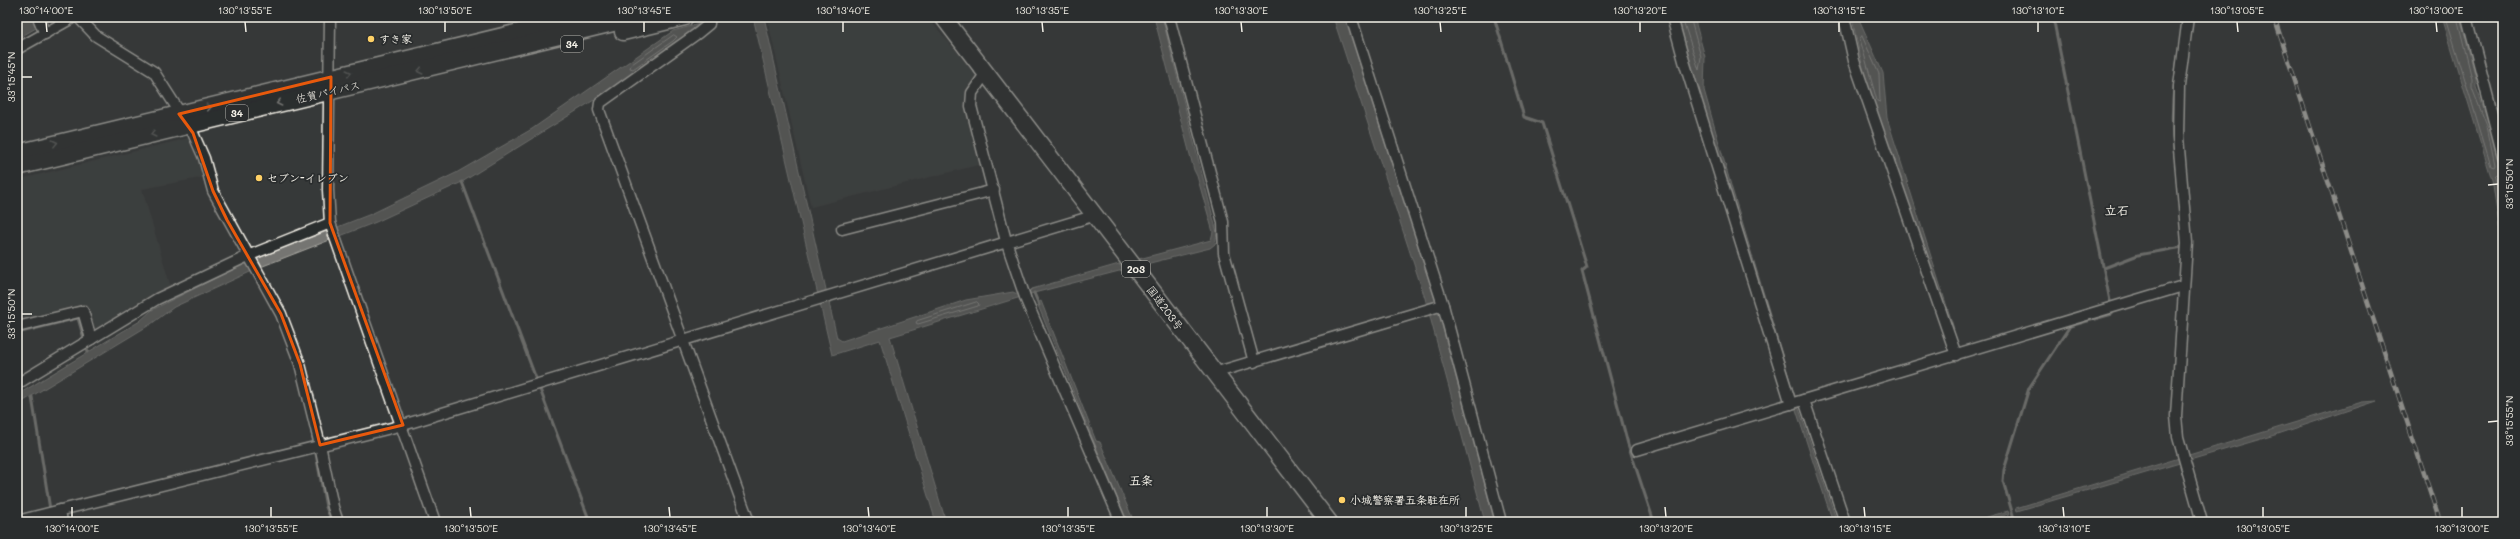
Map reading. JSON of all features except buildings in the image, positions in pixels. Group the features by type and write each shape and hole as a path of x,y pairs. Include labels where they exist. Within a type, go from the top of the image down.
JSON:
{"highway":[{"name":"34","path":"456,55 491,29 540,17"},
{"name":"佐賀バイパス","path":"456,55 582,17"},
{"name":"佐賀バイパス","path":"17,153 183,119 456,55 638,17"},
{"name":"34","path":"456,55 494,62 685,17"},
{"name":"国道203号","path":"943,17 985,74 1096,215 1323,521"},
{"name":"佐賀バイパス","path":"17,167 183,119"}],"street":[{"path":"38,17 44,30"},
{"path":"17,49 44,30 74,17"},
{"path":"78,17 96,36 154,72 183,119 204,158 213,191 227,220 260,272 282,314 300,364 320,445 333,507 338,522"},
{"path":"330,17 331,84 328,190 330,223 403,425 436,522"},
{"path":"709,17 709,24 698,34 600,103 599,110 749,522"},
{"path":"1169,17 1223,222 1224,253 1254,362"},
{"path":"1352,17 1443,305 1501,522"},
{"path":"1672,17 1684,61 1791,404"},
{"path":"1844,17 1854,61 1956,354"},
{"path":"2188,17 2179,86 2178,130 2187,243 2176,416 2184,459 2202,522"},
{"path":"2466,17 2503,156"},
{"path":"985,74 972,93 972,106 1006,241 1026,300 1121,522"},
{"path":"842,229 994,190"},
{"path":"17,521 403,425 1006,241 1096,215"},
{"path":"17,384 157,299 250,255 330,223"},
{"path":"1637,450 2184,286"},
{"path":"1214,373 1443,305"},
{"path":"17,326 83,311 91,339"},
{"path":"1804,400 1845,522"},
{"path":"60,510 62,522"}],"highlighted area":[{"path":"331,77 330,223 403,425 320,445 300,364 281,314 227,220 213,191 193,133 179,114"}],"shaded area":[{"path":"767,17 927,17 978,76 966,92 967,109 982,164 811,207"},
{"path":"189,138 199,153 205,177 142,189 171,288 92,333 85,307 17,322 17,180"}],"water":[{"path":"17,17 31,17 36,20 44,17 55,17 17,39"},
{"path":"753,17 764,17 837,338 842,341 966,300 1013,292 1017,294 1029,292 1032,289 1119,264 1123,270 1034,293 890,337 946,522 936,522 880,340 832,355"},
{"path":"1154,17 1162,17 1217,233 1215,244 1210,248 1142,265 1139,259 1211,240 1213,232 1194,170"},
{"path":"1333,17 1345,17 1435,299 1495,522 1485,522 1425,298"},
{"path":"1678,17 1694,17 1705,57 1704,90 1732,189 1795,397 1837,522 1833,522 1772,334 1714,144"},
{"path":"1852,17 1858,17 1883,73 1887,118 1954,329 1950,329 1908,214 1882,136 1860,57"},
{"path":"2442,17 2460,17 2476,79 2476,87 2490,125 2503,181 2503,251 2492,180"},
{"path":"699,24 675,44 594,100 462,182 376,222 263,266 174,307 151,324 17,405 17,395 140,321 152,310 243,264 371,214 456,173 532,129 673,31"},
{"path":"1041,301 1096,441 1100,442 1134,522 1127,522 1037,303"},
{"path":"2377,401 2278,434 2017,511 2016,508 2362,402"},
{"path":"2008,511 2009,514 1983,522 1970,522"}],"waterway":[{"path":"1494,17 1524,117 1542,123 1587,267 1582,271 1628,444 1654,522"},
{"path":"2053,17 2110,301"},
{"path":"2175,157 2172,115 2174,86 2180,44"},
{"path":"462,182 590,522"},
{"path":"2104,268 2138,255 2183,247 2182,245"},
{"path":"1034,293 1039,305"},
{"path":"2015,522 2003,481 2004,470 2029,388 2070,326 2112,314"},
{"path":"17,333 78,318 88,352"},
{"path":"32,397 52,522"},
{"path":"312,433 326,507 332,522"}],"railway":[{"path":"2274,17 2440,522"}],"place":[{"name":"すき家","path":"371,39"},
{"name":"セブン-イレブン","path":"259,178"},
{"name":"小城警察署五条駐在所","path":"1342,500"}],"district":[{"name":"立石","path":"2117,211"},
{"name":"五条","path":"1141,481"}]}
